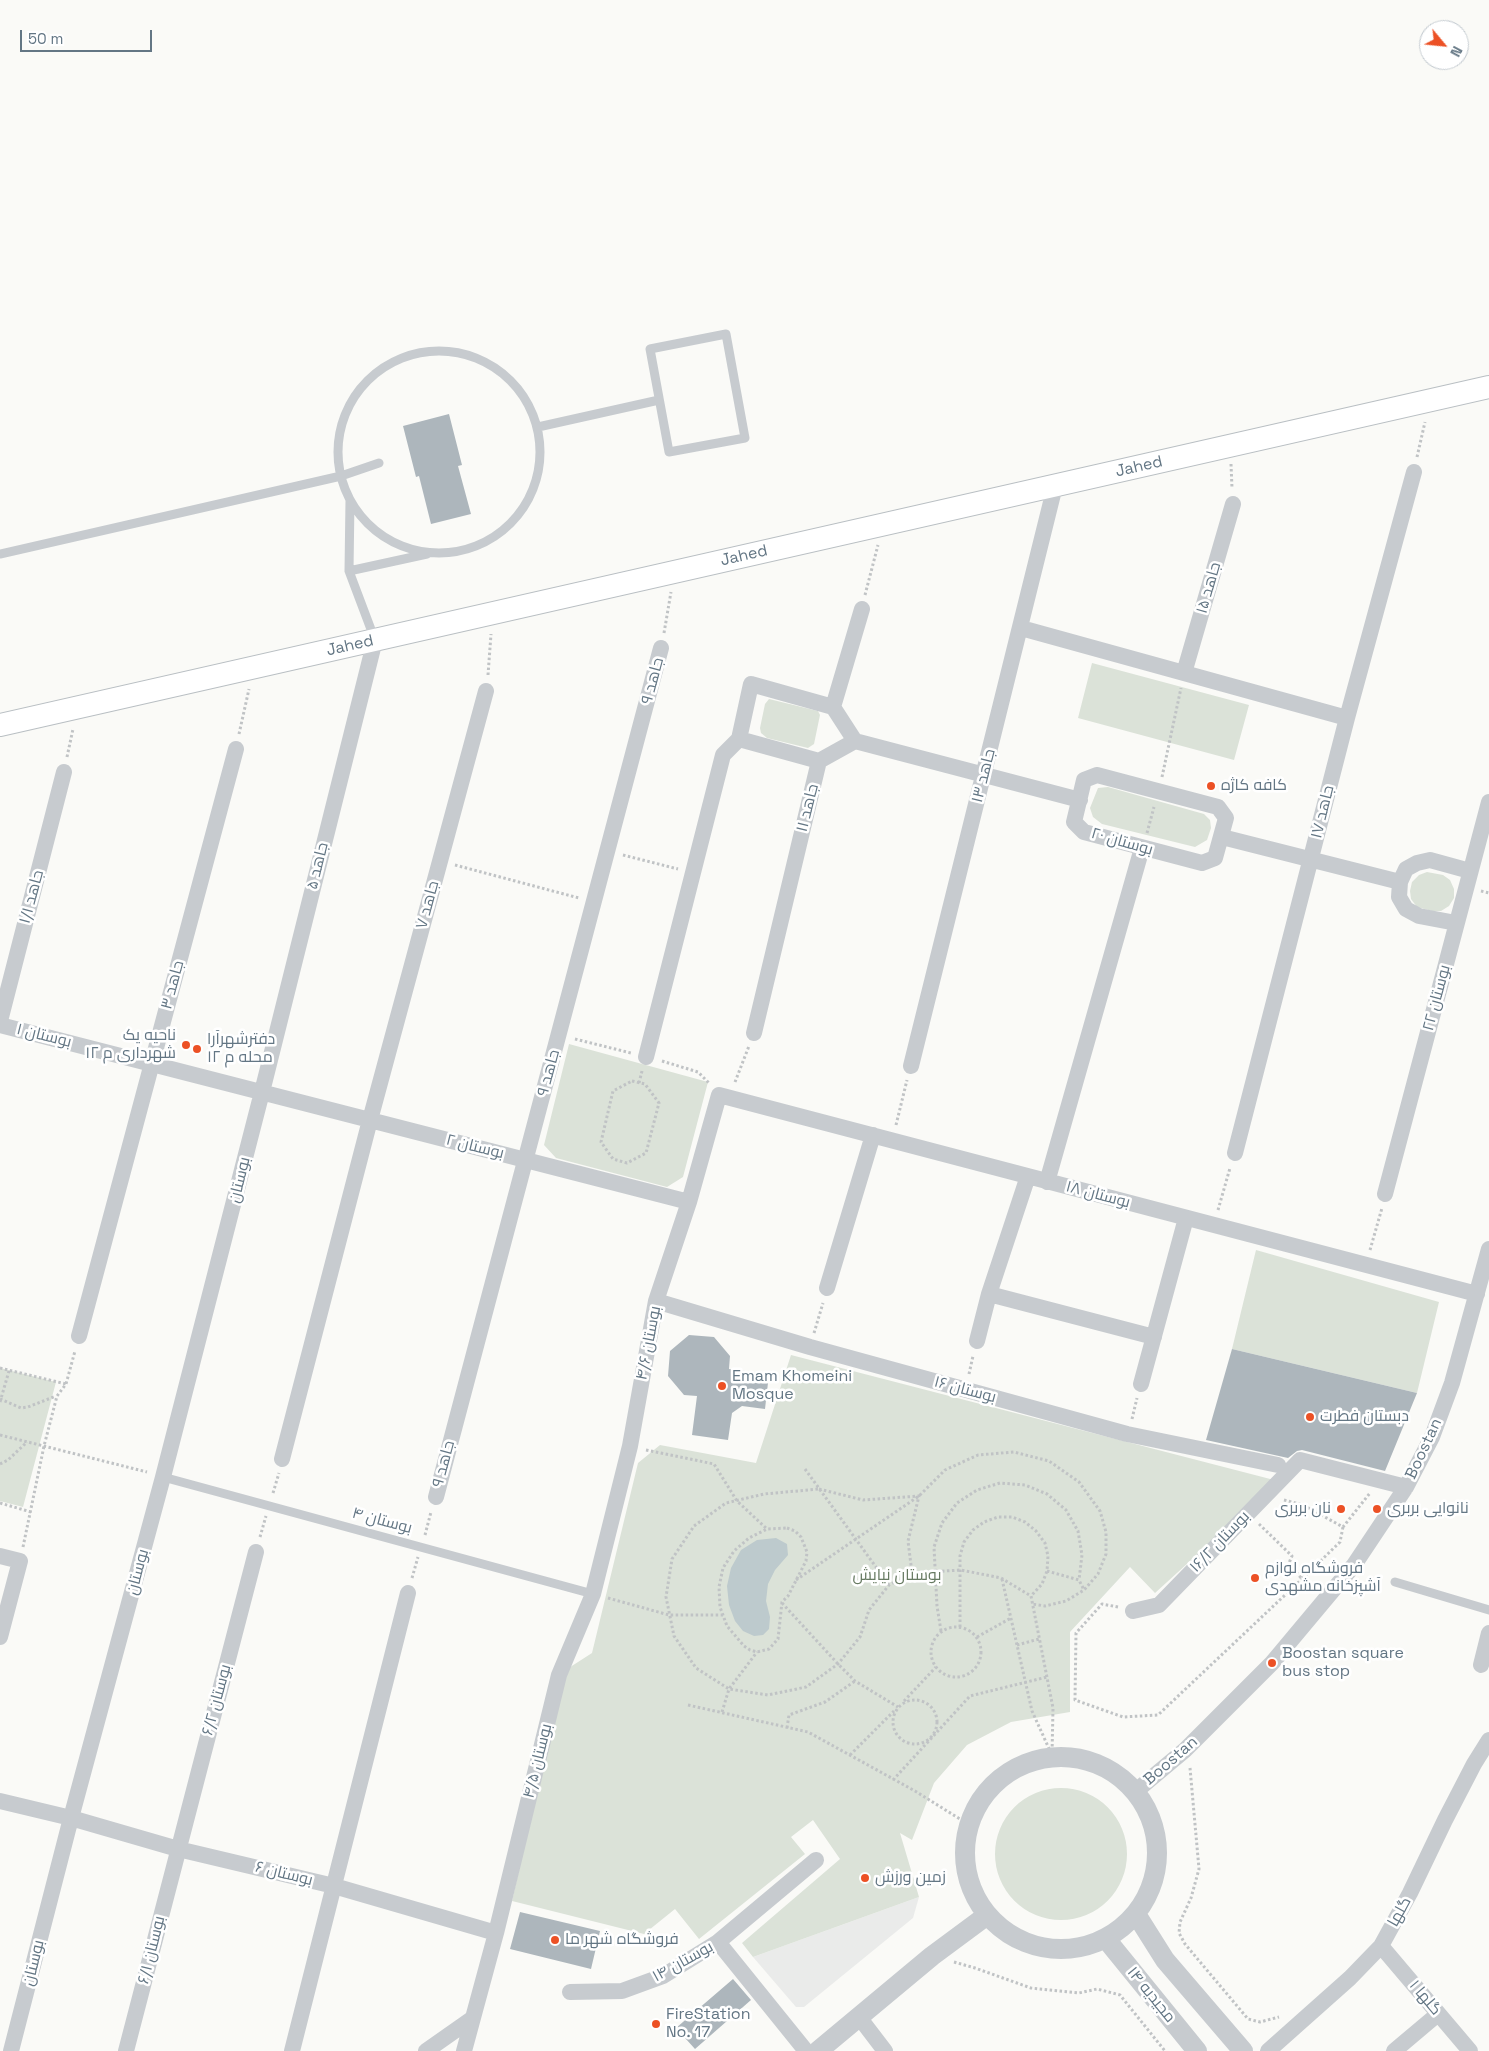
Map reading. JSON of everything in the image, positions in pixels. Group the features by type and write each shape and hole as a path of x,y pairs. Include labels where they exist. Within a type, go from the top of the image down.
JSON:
{"main road":[{"name":"Jahed","path":"0,725 1489,387"}],"street":[{"name":"جاهد ۱۷","path":"1235,1153 1347,718 1414,472"},
{"name":"جاهد ۱۳","path":"911,1066 1055,486"},
{"name":"جاهد ۱۵","path":"1184,672 1233,504"},
{"path":"833,707 862,608"},
{"path":"1021,628 1347,718"},
{"name":"جاهد ۵","path":"262,1092 374,640"},
{"name":"جاهد ۹","path":"436,1497 661,648"},
{"path":"646,1057 723,755 738,739 751,684 833,707 855,741 1080,800"},
{"name":"جاهد ۷","path":"282,1459 370,1120 486,691"},
{"path":"738,739 819,761"},
{"name":"جاهد ۱۱","path":"754,1033 819,761 855,741"},
{"name":"جاهد ۳","path":"78,1336 236,749"},
{"name":"جاهد ۱/۱","path":"0,1023 64,772"},
{"name":"بوستان ۲۰","path":"1097,775 1158,791 1218,807 1226,818 1215,858 1202,863 1142,848 1084,832 1074,822 1084,780 1097,775"},
{"name":"بوستان ۲۲","path":"1385,1194 1489,802"},
{"path":"1222,837 1400,882"},
{"path":"1047,1182 1142,848"},
{"path":"1456,923 1419,916 1406,909 1399,897 1400,882 1406,869 1417,863 1430,860 1470,871"},
{"name":"بوستان ۱","path":"0,1023 262,1092"},
{"name":"بوستان ۲","path":"262,1092 689,1202"},
{"name":"بوستان","path":"11,2051 71,1818 163,1477 262,1092"},
{"name":"بوستان ۱۸","path":"724,1096 1477,1294"},
{"name":"بوستان ۴/۶","path":"593,1594 630,1446 656,1301 724,1096"},
{"path":"828,1288 873,1135"},
{"path":"977,1341 989,1294 1028,1176"},
{"path":"1141,1384 1186,1218"},
{"name":"Boostan","path":"1136,1791 1185,1750 1272,1663 1354,1565 1406,1488 1432,1437 1452,1383 1489,1249"},
{"path":"989,1294 1154,1337"},
{"name":"بوستان ۱۶","path":"656,1301 810,1347 1127,1434 1278,1465"},
{"name":"بوستان ۱۶/۲","path":"1133,1611 1159,1605 1300,1460 1379,1481"},
{"path":"1379,1481 1406,1488"},
{"name":"بوستان ۶/۲","path":"178,1848 256,1552"},
{"path":"0,1556 20,1561 0,1637"},
{"path":"292,2051 408,1593"},
{"name":"بوستان ۴/۵","path":"464,2051 496,1933 559,1675 593,1594"},
{"path":"1481,1665 1489,1634"},
{"name":"گلها","path":"1268,2051 1350,1978 1381,1946 1410,1893 1470,1772 1489,1740"},
{"path":"1052,1755 1090,1759 1123,1777 1136,1791 1147,1806 1158,1844 1154,1881 1136,1914 1106,1939 1068,1950 1031,1946 998,1928 986,1916 975,1899 964,1862 968,1824 986,1790 993,1784 1016,1766 1052,1755"},
{"name":"بوستان ۶","path":"0,1801 71,1818 178,1848 334,1886 496,1933"},
{"name":"بوستان ۶/۱","path":"126,2051 178,1848"},
{"path":"718,1942 816,1860"},
{"path":"1136,1914 1165,1960 1242,2051"},
{"path":"818,2051 932,1956 986,1916"},
{"name":"مجیدیه ۱۴","path":"1106,1939 1197,2051"},
{"name":"بوستان ۱۴","path":"570,1992 622,1991 663,1976 718,1942 806,2051"},
{"name":"گلها ۱","path":"1381,1946 1470,2051"},
{"path":"1394,2051 1438,2014"},
{"path":"859,2017 885,2051"},
{"path":"426,2051 473,2018"}],"lane":[{"path":"726,334 745,438 668,452 659,400 650,349 726,334"},
{"path":"349,571 433,553 456,552 479,545 500,533 517,516 530,497 538,474 541,451 538,427 529,404 515,384 497,368 475,356 452,350 427,351 403,356 382,368 363,384 350,404 341,427 338,451 341,476 350,500 361,517 393,542 412,550 433,553"},
{"path":"538,427 659,400"},
{"path":"0,554 341,476 379,463"},
{"path":"350,500 349,571 374,640"},
{"name":"بوستان ۴","path":"163,1477 593,1594"},
{"path":"1395,1582 1489,1610"}],"path":[{"path":"1414,472 1430,401"},
{"path":"1230,446 1233,504"},
{"path":"862,608 883,525"},
{"path":"661,648 674,572"},
{"path":"486,691 492,614"},
{"path":"236,749 254,668"},
{"path":"1142,848 1158,791 1184,672"},
{"path":"64,772 77,708"},
{"path":"608,851 694,873"},
{"path":"440,861 595,902"},
{"path":"724,1096 754,1033"},
{"path":"892,1140 911,1066"},
{"path":"632,1081 645,1084 658,1103 646,1153 627,1163 620,1161 612,1159 601,1142 613,1091 632,1081"},
{"path":"1213,1225 1235,1153"},
{"path":"1366,1265 1385,1194"},
{"path":"810,1347 828,1288"},
{"path":"20,1561 44,1446 57,1396 66,1384 78,1336"},
{"path":"965,1390 977,1341"},
{"path":"0,1368 66,1384"},
{"path":"9,1370 0,1400 21,1408 35,1406 57,1396"},
{"path":"1127,1434 1141,1384"},
{"path":"0,1435 163,1477"},
{"path":"0,1464 8,1460 28,1442"},
{"path":"630,1446 714,1464 737,1500 767,1530"},
{"path":"796,1580 919,1496 945,1470 978,1455 1014,1452 1049,1461 1079,1482 1100,1511 1106,1532 1106,1554 1098,1574 1084,1590 1066,1601 1045,1606 1032,1604"},
{"path":"805,1469 889,1585"},
{"path":"1133,1611 1102,1604 1076,1633 1075,1700 1123,1717 1158,1715 1340,1542 1343,1527 1379,1481"},
{"path":"941,1631 934,1547 942,1523 956,1503 977,1490 1000,1483 1025,1485 1040,1491 1047,1494 1066,1510 1078,1531 1082,1556 1079,1580 1084,1590"},
{"path":"919,1496 863,1500 819,1489 764,1494 726,1503 694,1526 672,1559 666,1597 674,1636 696,1668 729,1688 768,1695 806,1687 838,1664 860,1637 869,1610 889,1585 912,1573 961,1570 1002,1578 1031,1596"},
{"path":"1266,1495 1303,1505 1343,1527"},
{"path":"912,1573 908,1541 919,1496"},
{"path":"0,1503 31,1512"},
{"path":"1248,1513 1292,1556 1289,1563 1302,1579"},
{"path":"960,1627 960,1556 964,1542 973,1530 984,1522 998,1517 1012,1517 1025,1522 1036,1531 1044,1543 1048,1556 1047,1571 1042,1584 1031,1596 1053,1708 1052,1755"},
{"path":"787,1528 795,1531 801,1537 807,1552 806,1561 788,1596 782,1602 778,1639 769,1649 756,1652 744,1646 727,1626 720,1607 719,1587 723,1568 734,1551 749,1538 767,1530 787,1528"},
{"path":"1047,1571 1079,1580"},
{"path":"1002,1578 1032,1711 1052,1755"},
{"path":"593,1594 669,1615 723,1614"},
{"path":"782,1602 855,1681 898,1707"},
{"path":"976,1637 1011,1618"},
{"path":"950,1627 960,1627 969,1630 976,1637 981,1646 981,1655 978,1665 971,1672 962,1676 952,1677 936,1667 932,1658 931,1648 934,1638 941,1631 950,1627"},
{"path":"1017,1645 1039,1639"},
{"path":"722,1712 729,1688 756,1652"},
{"path":"850,1756 936,1667"},
{"path":"894,1780 970,1696 1047,1677"},
{"path":"787,1728 790,1715 825,1702 855,1681"},
{"path":"914,1699 930,1705 935,1712 937,1721 936,1730 932,1737 924,1743 916,1745 907,1744 899,1739 894,1732 892,1723 893,1714 898,1707 914,1699"},
{"path":"688,1705 808,1732 968,1824"},
{"path":"1185,1750 1191,1771 1199,1869 1191,1898 1180,1922 1179,1933 1185,1944 1248,2019 1260,2022 1279,2017 1291,2031"},
{"path":"932,1956 976,1968 1031,1988 1080,1993 1097,1989 1120,1995 1165,2051"}],"shaded area":[{"path":"776,1538 787,1544 788,1555 775,1570 768,1584 766,1601 770,1617 769,1629 763,1635 754,1636 743,1631 735,1621 729,1605 727,1586 731,1568 741,1550 757,1540"},
{"path":"919,1897 913,1918 804,2007 796,2007 753,1957"}],"green space":[{"path":"1092,663 1249,705 1234,760 1078,718"},
{"path":"769,699 818,711 820,715 814,744 808,748 767,738 761,733 760,728 765,704"},
{"path":"1108,787 1204,814 1210,820 1211,828 1207,840 1195,847 1102,824 1093,817 1090,808 1098,788"},
{"path":"1427,872 1443,875 1450,880 1454,889 1454,898 1449,906 1441,911 1417,907 1411,899 1412,882 1419,875"},
{"path":"569,1044 708,1082 683,1177 667,1187 556,1158 544,1145"},
{"path":"1256,1250 1439,1302 1417,1393 1232,1349"},
{"name":"بوستان نیایش","path":"791,1355 1278,1481 1155,1593 1130,1567 1070,1632 1070,1712 1011,1722 967,1745 934,1783 912,1840 900,1833 919,1897 753,1957 742,1943 840,1859 813,1820 791,1837 805,1854 699,1939 675,1909 644,1934 512,1901 564,1671 592,1653 638,1463 660,1445 756,1463"},
{"path":"0,1368 56,1382 23,1507 0,1501"},
{"path":"1061,1788 1074,1789 1086,1793 1108,1807 1122,1829 1126,1841 1126,1867 1122,1879 1108,1901 1086,1915 1074,1919 1061,1920 1048,1919 1036,1915 1014,1901 1000,1879 996,1867 995,1854 996,1841 1000,1829 1014,1807 1036,1793 1048,1789"}],"building":[{"path":"449,414 462,465 458,466 471,514 431,524 419,476 416,477 403,426"},
{"name":"Emam Khomeini Mosque","path":"689,1335 714,1337 730,1356 729,1369 769,1374 765,1409 742,1406 732,1413 728,1440 692,1435 697,1396 684,1395 668,1376 670,1351"},
{"name":"دبستان فطرت","path":"1232,1349 1417,1393 1385,1471 1302,1450 1297,1451 1288,1458 1206,1440"},
{"name":"فروشگاه شهر ما","path":"520,1912 600,1931 591,1969 510,1949"},
{"path":"733,1979 751,2000 695,2049 676,2028"}],"place":[{"name":"کافه کاژه","path":"1211,786"},
{"name":"ناحیه یک شهرداری م ۱۲","path":"186,1045"},
{"name":"دفترشهرآرا محله م ۱۲","path":"197,1049"},
{"name":"Emam Khomeini Mosque","path":"722,1386"},
{"name":"دبستان فطرت","path":"1310,1417"},
{"name":"نان بربری","path":"1341,1509"},
{"name":"نانوایی بربری","path":"1377,1509"},
{"name":"فروشگاه لوازم آشپزخانه مشهدی","path":"1255,1578"},
{"name":"Boostan square bus stop","path":"1272,1663"},
{"name":"زمین ورزش","path":"865,1878"},
{"name":"فروشگاه شهر ما","path":"555,1940"},
{"name":"FireStation No. 17","path":"656,2024"}]}
